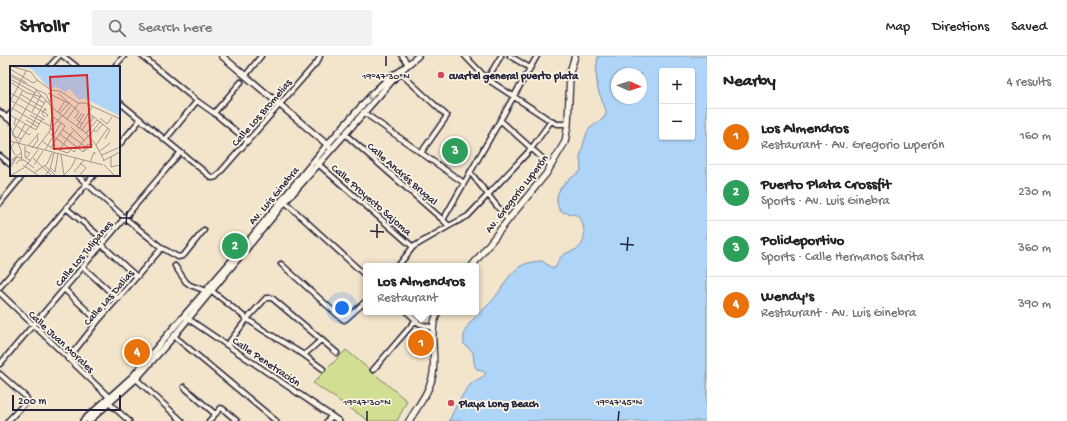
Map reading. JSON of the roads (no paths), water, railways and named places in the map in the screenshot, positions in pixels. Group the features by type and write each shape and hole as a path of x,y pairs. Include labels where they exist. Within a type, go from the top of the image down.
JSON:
{"main road":[{"name":"Av. Gregorio Luperón","path":"474,263 552,166 565,142 568,124 570,72 575,56"},
{"path":"409,421 425,396 433,374 433,328 437,315"}],"street":[{"path":"50,66 59,56"},
{"path":"63,56 76,66"},
{"path":"115,66 124,56"},
{"path":"142,56 248,141"},
{"path":"222,56 332,149"},
{"path":"246,75 261,56"},
{"name":"Calle Los Bromelias","path":"180,153 212,178 216,177 318,61 320,56"},
{"path":"402,56 408,64"},
{"name":"Av. Luis Ginebra","path":"317,162 327,145 395,78 399,72 418,56"},
{"path":"465,56 487,79 513,97 557,124 568,124"},
{"path":"487,79 501,56"},
{"path":"510,56 530,68"},
{"path":"443,220 537,56"},
{"path":"399,72 447,116 421,153"},
{"path":"214,113 241,82"},
{"path":"165,140 197,101"},
{"path":"120,103 180,153"},
{"path":"362,111 464,183"},
{"name":"Av. Luis Ginebra","path":"134,378 206,291 317,162 332,149 345,134 362,111"},
{"path":"0,112 10,120"},
{"path":"7,118 10,114"},
{"path":"120,144 140,120"},
{"path":"500,120 552,166"},
{"path":"400,263 413,247 468,216 531,149 551,121"},
{"name":"Calle Andrés Brugal","path":"345,134 449,226"},
{"name":"Calle Los Tulipanes","path":"0,364 180,153"},
{"path":"0,156 10,164"},
{"name":"Calle Proyecto Sajoma","path":"317,162 413,247"},
{"path":"470,172 508,220"},
{"path":"0,203 22,176"},
{"path":"78,176 125,218 162,248 178,257 182,256 204,230"},
{"path":"0,287 93,176"},
{"path":"0,194 5,197"},
{"path":"284,201 363,273"},
{"name":"Av. Luis Ginebra","path":"89,421 134,378 174,336 186,317 212,290 284,201"},
{"path":"66,208 105,241"},
{"path":"102,246 137,277"},
{"name":"Calle Las Dalias","path":"68,359 98,321 162,248"},
{"path":"281,264 344,320 363,304"},
{"path":"175,266 186,282 206,291"},
{"path":"83,268 118,298"},
{"path":"64,290 98,321"},
{"path":"212,290 247,319 304,355 323,369"},
{"name":"Calle Juan Morales","path":"0,293 111,400 128,421"},
{"path":"227,345 247,319 266,298 272,298 337,353"},
{"path":"410,315 420,324 433,328"},
{"name":"Calle Penetración","path":"186,317 339,421"},
{"path":"373,370 416,320"},
{"path":"174,336 276,421"},
{"path":"304,355 322,339"},
{"path":"0,374 26,397 27,400 8,421"},
{"path":"134,378 182,421"},
{"path":"184,387 215,414"},
{"name":"Av. Luis Ginebra","path":"83,421 111,400"},
{"path":"209,421 220,408 237,421"},
{"path":"328,421 332,416"}],"water":[{"path":"598,56 707,56 707,421 449,421 467,388 473,382 483,377 486,373 478,370 474,363 473,352 464,344 464,335 468,325 495,298 508,278 516,269 525,264 539,261 542,261 552,268 555,268 562,256 575,250 582,244 584,240 584,231 580,217 560,211 557,204 557,198 558,193 565,183 580,172 580,157 586,135 589,129 604,118 606,110 598,90 596,74"}],"place":[{"name":"cuartel general puerto plata","path":"441,75"},
{"name":"Polideportivo","path":"455,151"},
{"name":"Puerto Plata Crossfit","path":"235,246"},
{"name":"Los Almendros","path":"421,343"},
{"name":"Wendy's","path":"137,352"},
{"name":"Playa Long Beach","path":"451,403"}]}
